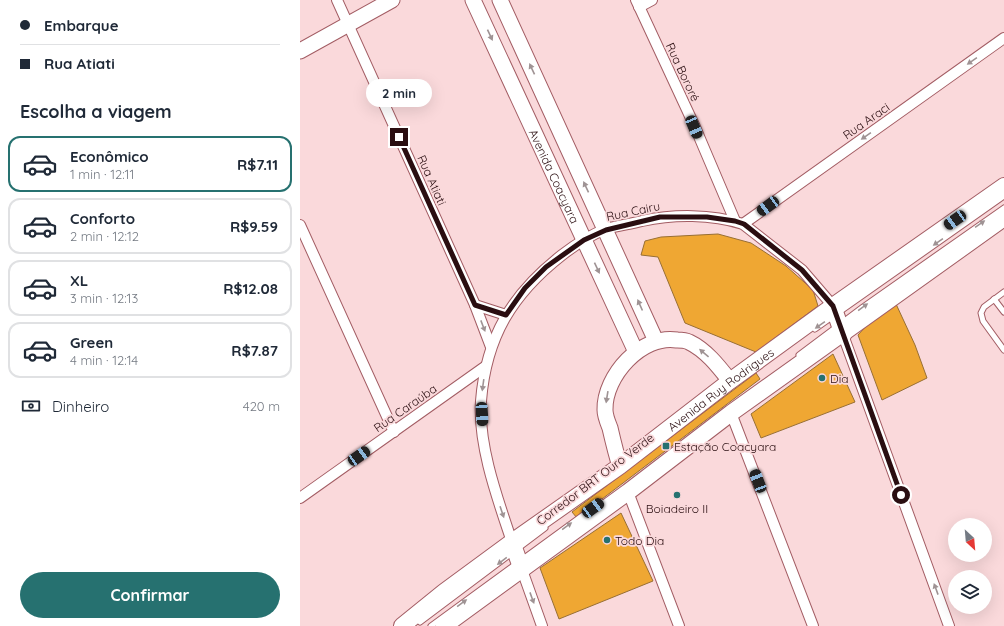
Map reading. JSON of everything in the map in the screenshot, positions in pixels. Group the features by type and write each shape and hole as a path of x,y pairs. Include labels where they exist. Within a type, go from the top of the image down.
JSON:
{"main road":[{"name":"Avenida Ruy Rodrigues","path":"402,626 444,592 517,556 628,492 731,413 838,320 1004,186"},
{"name":"Avenida Ruy Rodrigues","path":"444,626 461,617 517,556 620,466 730,382 838,320 1004,218"}],"street":[{"name":"Rua Atiati","path":"337,0 475,305 491,346"},
{"path":"300,51 392,0"},
{"name":"Avenida Coacyara","path":"474,0 636,352"},
{"name":"Avenida Coacyara","path":"500,0 656,341"},
{"path":"638,4 652,0"},
{"name":"Rua Bororé","path":"638,4 739,223"},
{"name":"Rua Araci","path":"739,223 1004,38"},
{"name":"Rua Cairu","path":"542,626 497,498 483,438 481,402 486,366 491,346 506,315 525,288 546,267 584,240 606,230 660,217 699,217 739,223"},
{"path":"739,223 802,270 838,320 949,626"},
{"path":"300,225 394,432"},
{"path":"475,305 506,315"},
{"path":"620,466 605,411 607,392 618,372 636,352 656,341 672,339 688,342 703,351 719,366 730,382"},
{"name":"Rua Caraúba","path":"300,498 486,366"},
{"path":"731,413 813,626"},
{"path":"628,492 679,626"}],"lane":[{"path":"797,356 838,320 1004,196"},
{"path":"809,333 838,320 1004,208"},
{"path":"1004,292 984,307 981,313 983,321 1004,350"},
{"path":"994,299 1004,312"},
{"path":"680,445 741,398"},
{"name":"Corredor BRT Ouro Verde","path":"597,489 680,428"},
{"name":"Corredor BRT Ouro Verde","path":"414,626 609,496"},
{"name":"Corredor BRT Ouro Verde","path":"430,626 517,556 553,522"}],"building":[{"path":"718,234 751,243 786,266 813,290 818,306 756,352 685,323 658,257 641,255 645,241 661,237"},
{"name":"Dia","path":"896,304 915,345 927,378 882,400 858,335 867,325"},
{"name":"Dia","path":"833,354 855,402 761,438 751,414"},
{"name":"Estação Coacyara","path":"756,373 760,379 577,518 572,512"},
{"name":"Todo Dia","path":"621,513 653,581 559,619 540,568"}],"place":[{"name":"Dia","path":"822,378"},
{"name":"Estação Coacyara","path":"666,446"},
{"name":"Boiadeiro II","path":"677,495"},
{"name":"Todo Dia","path":"607,540"}],"route":[{"path":"399,137 475,305 506,315 525,288 546,267 584,240 606,230 660,217 707,217 735,221 744,224 802,270 833,306 901,495"}]}
